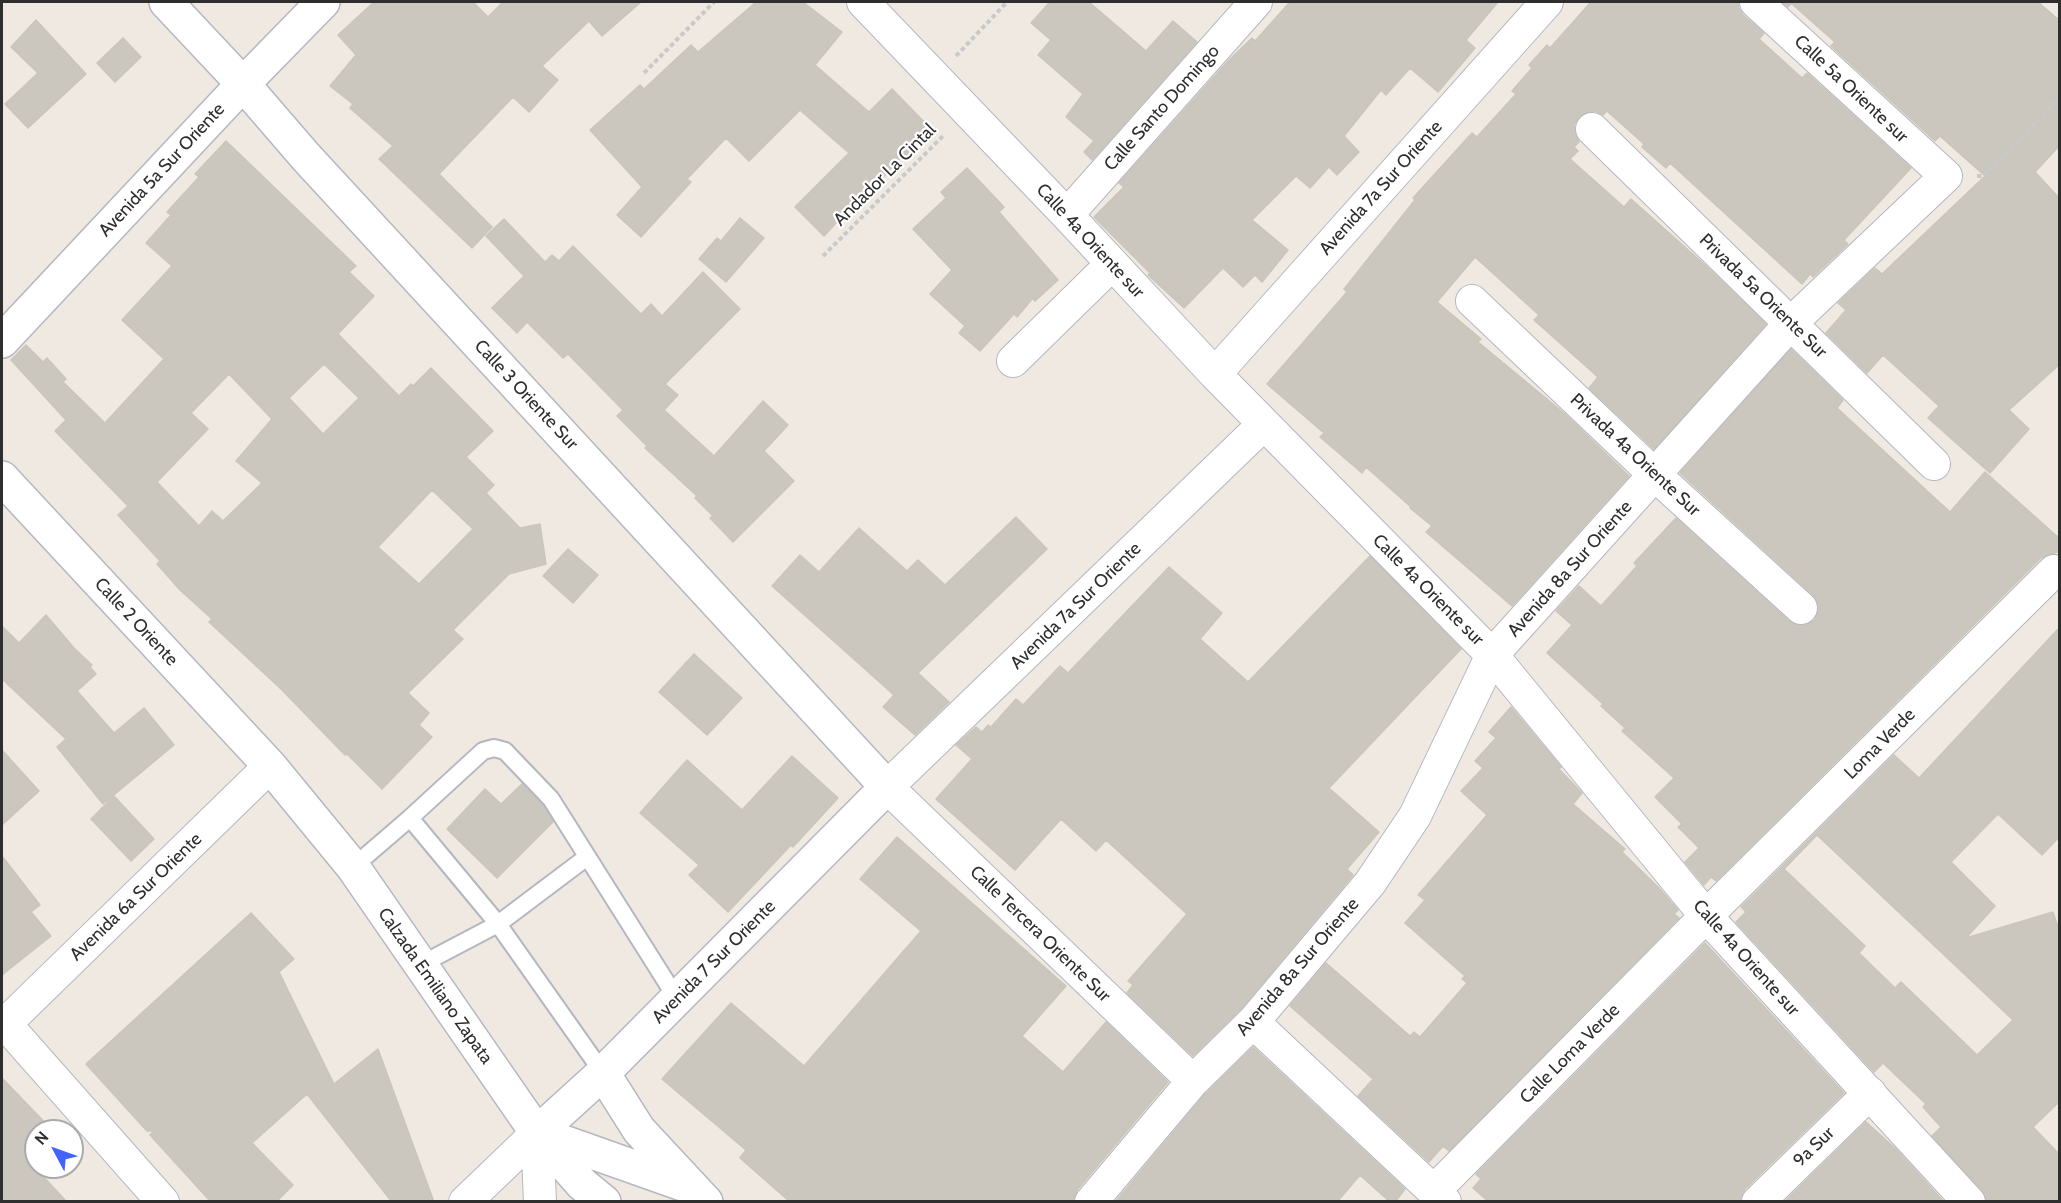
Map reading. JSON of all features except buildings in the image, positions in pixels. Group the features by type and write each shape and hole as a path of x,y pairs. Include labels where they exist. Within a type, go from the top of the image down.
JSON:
{"main road":[{"name":"Calle 3 Oriente Sur","path":"166,2 243,84 314,166 887,787"},
{"name":"Avenida 5a Sur Oriente","path":"2,341 323,2"},
{"name":"Calle 2 Oriente","path":"2,478 270,766"},
{"name":"Calzada Emiliano Zapata","path":"270,766 353,867 537,1133 582,1184 604,1202"},
{"name":"Avenida 7 Sur Oriente","path":"537,1133 603,1073 887,787"},
{"path":"603,1073 639,1131 698,1194"},
{"path":"537,1133 698,1194"}],"street":[{"name":"Calle 4a Oriente sur","path":"863,2 1215,374 1492,655 1706,916 1969,1202"},
{"name":"Calle Santo Domingo","path":"1067,215 1256,2"},
{"name":"Avenida 7a Sur Oriente","path":"1215,374 1547,2"},
{"name":"Calle 5a Oriente sur","path":"1756,2 1946,176"},
{"name":"Privada 5a Oriente Sur","path":"1592,129 1934,464"},
{"name":"Avenida 8a Sur Oriente","path":"1096,1200 1193,1082 1253,1022 1370,883 1415,816 1492,655 1791,323 1946,176"},
{"path":"1013,361 1112,264"},
{"name":"Privada 4a Oriente Sur","path":"1472,301 1655,475 1801,608"},
{"name":"Avenida 7a Sur Oriente","path":"887,787 1264,424"},
{"name":"Loma Verde","path":"1706,916 2054,571"},
{"name":"Avenida 6a Sur Oriente","path":"3,1024 270,766"},
{"name":"Calle Tercera Oriente Sur","path":"887,787 1193,1082"},
{"name":"Calle Loma Verde","path":"1440,1196 1706,916"},
{"path":"1253,1022 1440,1196"},
{"path":"3,1024 162,1202"},
{"name":"9a Sur","path":"1758,1202 1870,1093"},
{"path":"465,1202 537,1133"},
{"path":"537,1133 540,1202"}],"lane":[{"path":"353,867 483,751 494,748 505,751 551,800 677,999"},
{"path":"410,818 498,924 603,1073"},
{"path":"420,965 498,924 587,857"}],"path":[{"path":"644,73 714,2"},
{"path":"935,79 1007,2"},
{"path":"1946,176 1983,176 2060,97"},
{"name":"Andador La Cintal","path":"823,256 967,112"}]}
